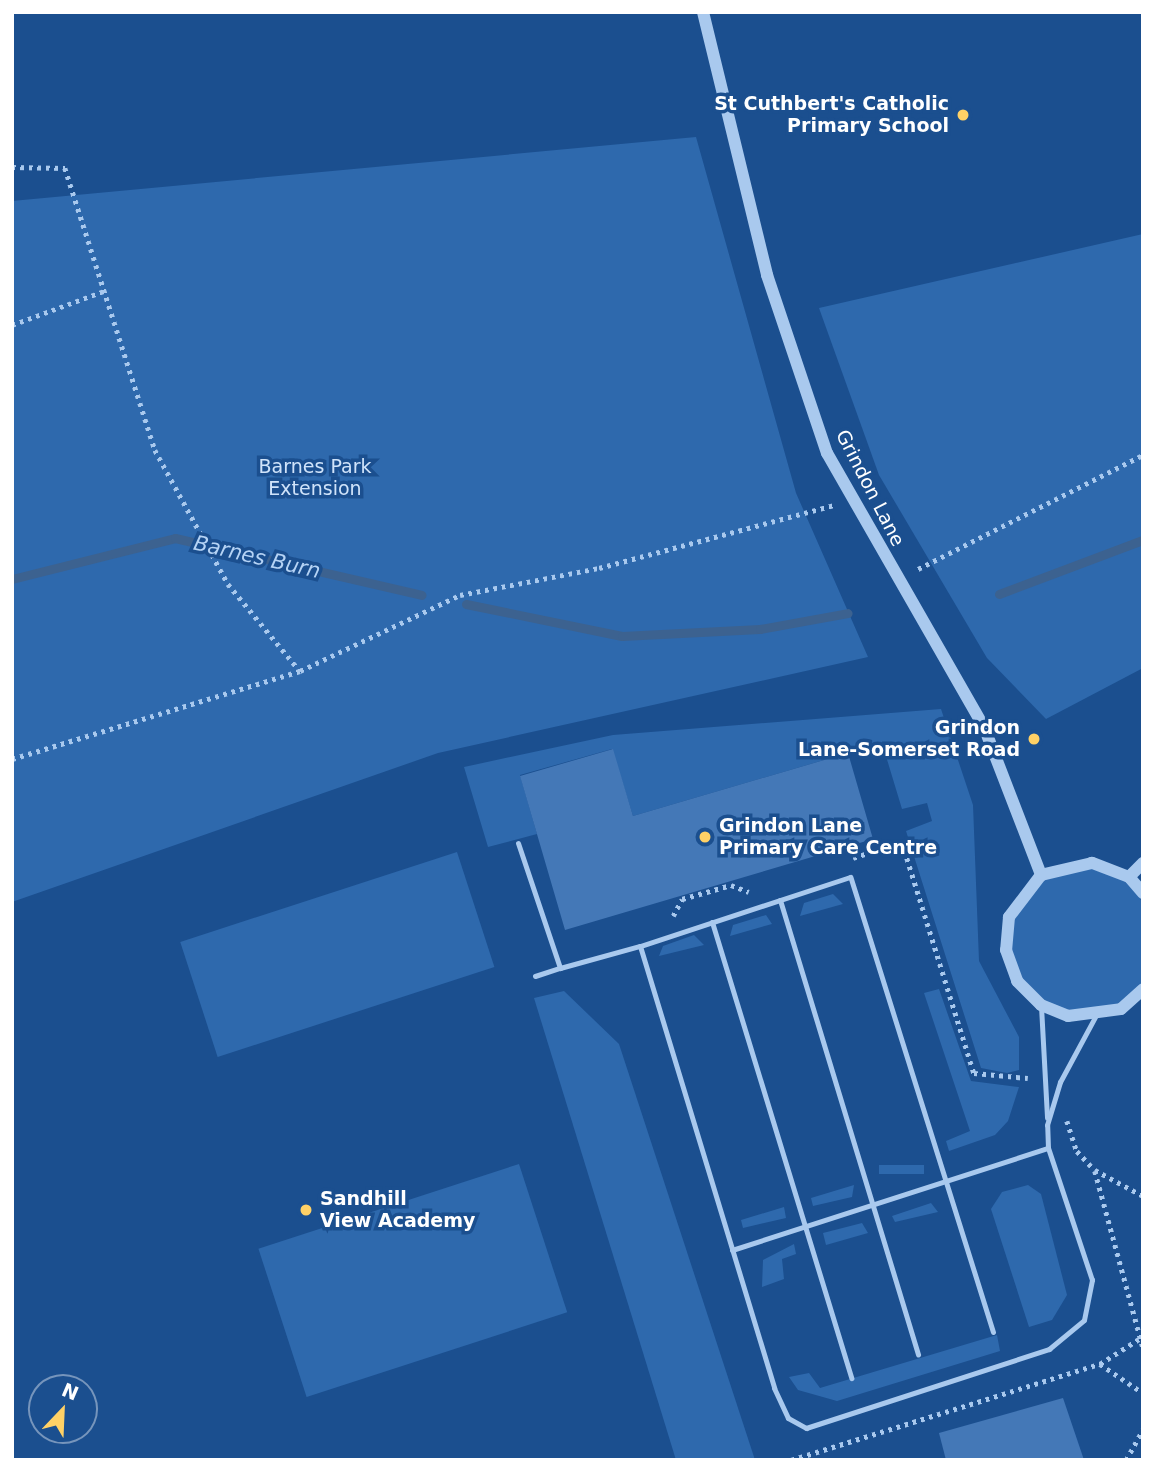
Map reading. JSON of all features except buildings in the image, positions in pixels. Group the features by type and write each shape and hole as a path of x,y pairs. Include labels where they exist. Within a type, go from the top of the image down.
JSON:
{"street":[{"name":"Grindon Lane","path":"703,12 767,275 827,453 895,581 984,727 1041,875"},
{"path":"1143,893 1129,877 1092,863 1041,875 1009,917 1006,950 1017,981 1041,1005 1068,1016 1095,1017 1121,1009 1143,989"},
{"path":"1129,877 1143,863"}],"lane":[{"path":"518,843 559,968"},
{"path":"535,976 640,946 850,877 993,1332"},
{"path":"780,900 877,1203 918,1354"},
{"path":"712,922 851,1378"},
{"path":"640,946 732,1250 788,1418 806,1428 1049,1349 1084,1320 1092,1280 1048,1148 1041,1005"},
{"path":"1047,1125 1060,1082 1095,1017"},
{"path":"732,1250 1048,1148"}],"path":[{"path":"12,167 65,168 155,450 219,567 300,671"},
{"path":"12,325 104,291"},
{"path":"895,581 1143,455"},
{"path":"12,759 300,671 460,595 599,568 852,500"},
{"path":"1070,1110 1066,1121 1077,1152 1095,1170 1143,1196"},
{"path":"1095,1170 1143,1348"},
{"path":"791,1460 1100,1364 1139,1339"},
{"path":"1100,1364 1143,1393"},
{"path":"1126,1460 1143,1429"}],"green space":[{"name":"Barnes Park Extension","path":"696,137 796,493 868,657 438,753 12,902 12,201"},
{"path":"1143,234 1143,668 1046,719 987,658 879,475 819,308"},
{"path":"941,709 973,805 979,961 1019,1037 1019,1070 1007,1073 981,1068 906,831 932,821 927,803 902,809 882,743 633,816 612,749 520,775 537,834 488,847 464,767 613,735"},
{"path":"457,852 494,967 218,1057 180,942"},
{"path":"1069,863 1129,877 1143,904 1143,989 1121,1009 1068,1016 1041,1005 1014,973 1009,917 1022,892"},
{"path":"833,894 843,904 800,916 804,903"},
{"path":"766,915 772,924 730,936 733,925"},
{"path":"694,935 704,945 659,956 663,946"},
{"path":"939,989 971,1081 1019,1087 1008,1121 995,1135 949,1151 946,1141 970,1131 924,993"},
{"path":"564,991 619,1044 755,1460 676,1460 534,998"},
{"path":"519,1164 567,1312 307,1397 258,1249"},
{"path":"879,1165 924,1165 924,1174 879,1174"},
{"path":"854,1185 852,1197 813,1206 811,1198"},
{"path":"1028,1185 1041,1194 1067,1295 1052,1320 1029,1327 991,1209 1002,1192"},
{"path":"931,1203 938,1212 895,1222 892,1216"},
{"path":"784,1207 786,1218 743,1228 741,1220"},
{"path":"862,1223 868,1233 826,1245 823,1233"},
{"path":"794,1244 796,1254 782,1259 784,1279 762,1287 763,1260"},
{"path":"997,1335 1000,1351 837,1401 798,1390 789,1377 809,1373 820,1388"}],"waterway":[{"name":"Barnes Burn","path":"12,579 175,538 421,595"},
{"name":"Barnes Burn","path":"999,594 1143,540"},
{"name":"Barnes Burn","path":"466,604 622,636 760,629 848,613"}],"place":[{"name":"St Cuthbert's Catholic Primary School","path":"963,115"},
{"name":"Grindon Lane-Somerset Road","path":"1034,739"},
{"name":"Grindon Lane Primary Care Centre","path":"705,837"},
{"name":"Sandhill View Academy","path":"306,1210"}]}
